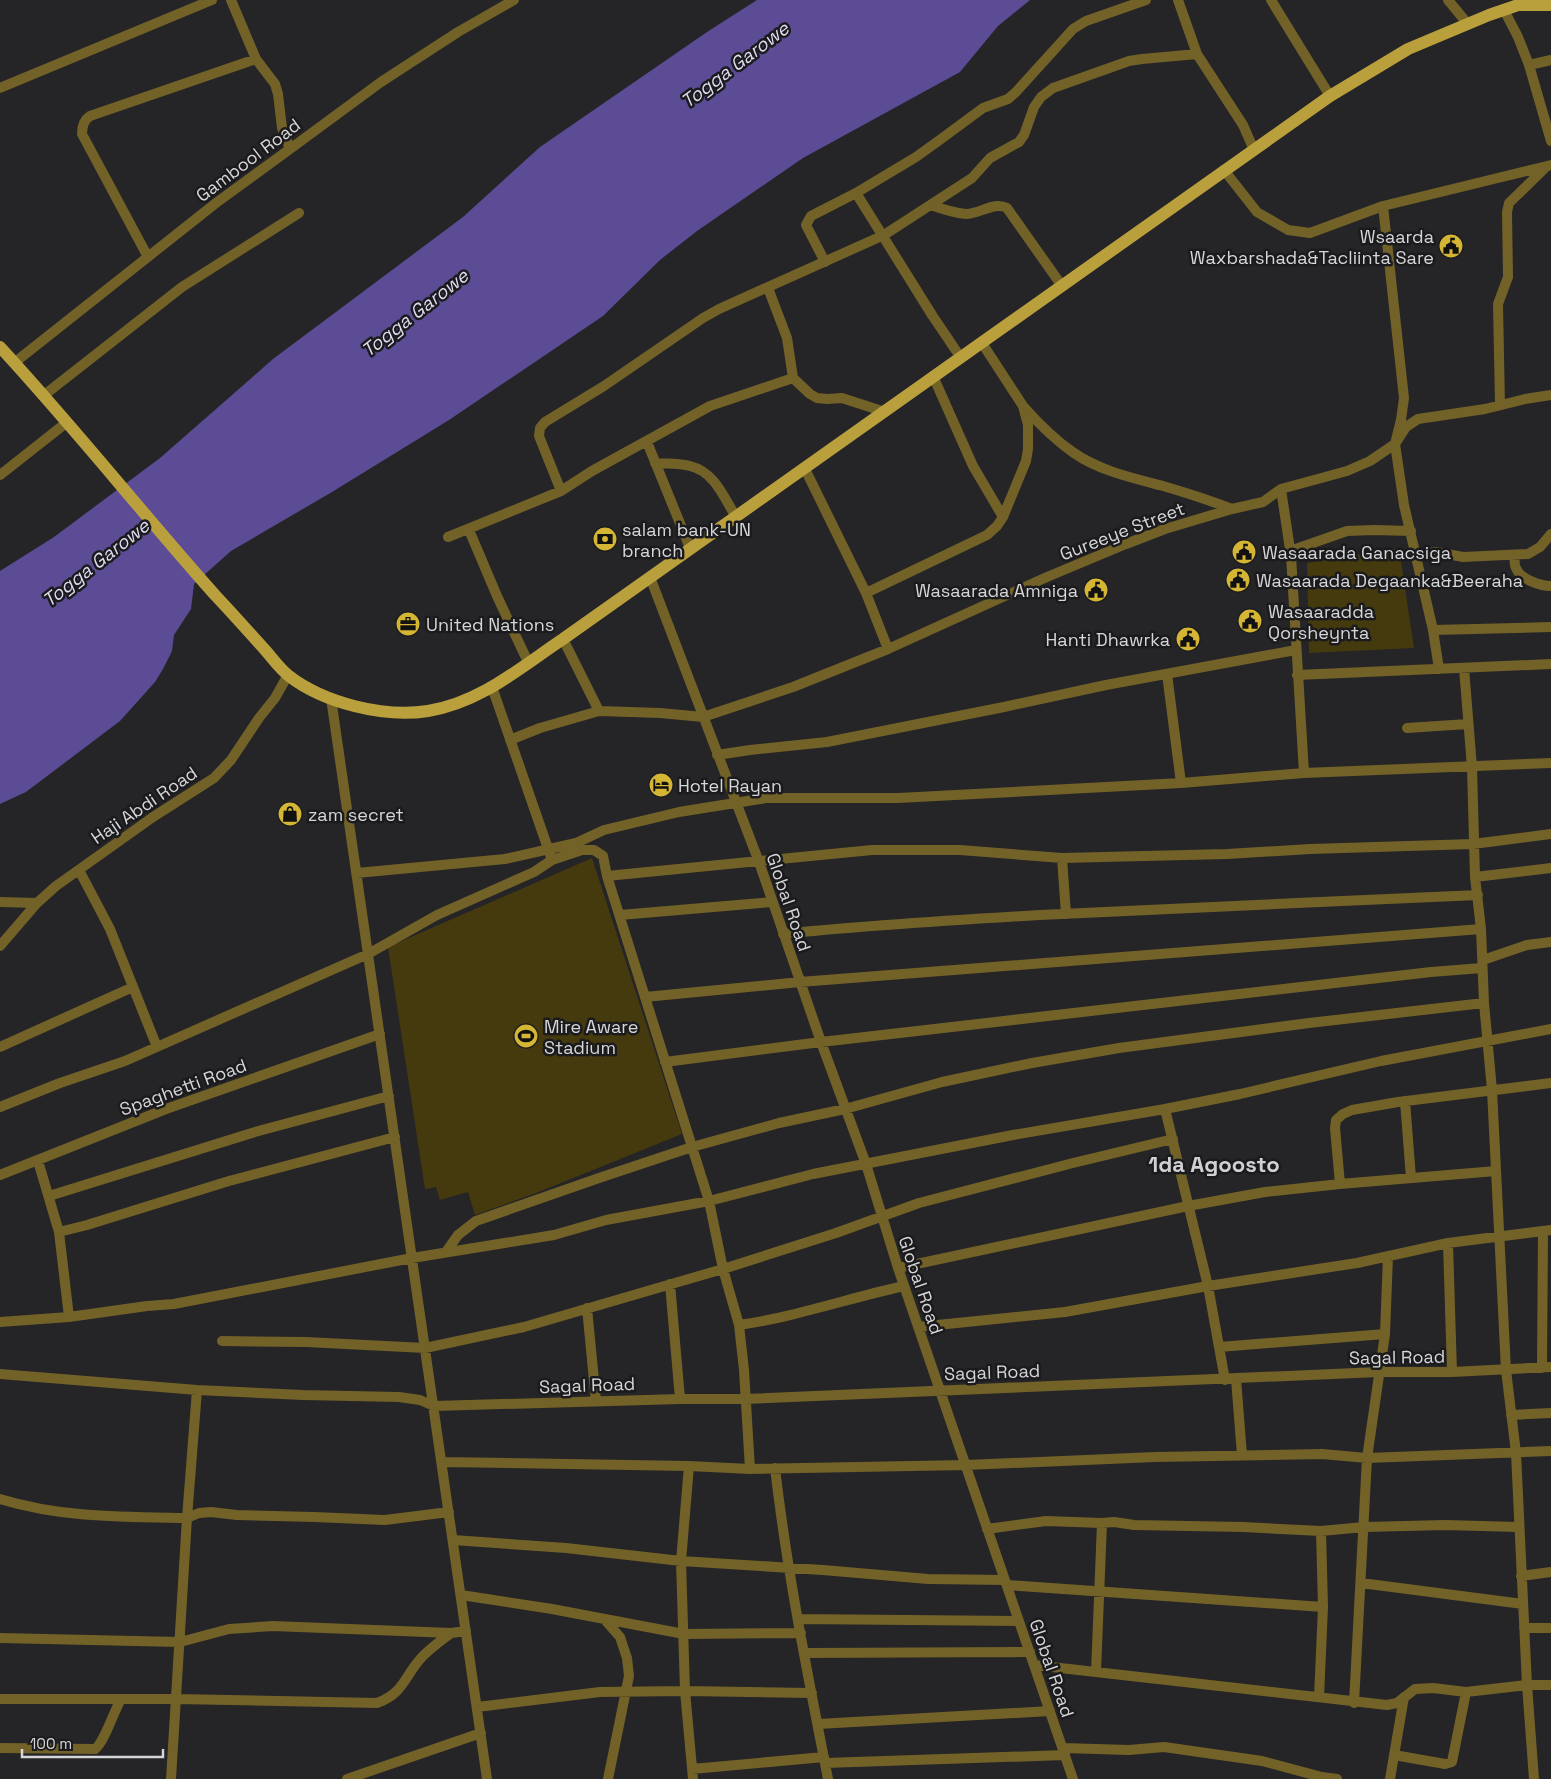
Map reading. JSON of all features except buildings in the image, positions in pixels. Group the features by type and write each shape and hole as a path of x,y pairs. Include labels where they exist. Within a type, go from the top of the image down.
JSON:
{"main road":[{"path":"0,347 208,587 288,675 331,698 354,706 383,712 406,714 428,711 454,705 492,687 563,639 1330,96 1408,49 1467,23 1523,3 1551,5"}],"street":[{"path":"0,88 212,0"},
{"path":"231,0 256,59 275,84 282,128 290,149"},
{"path":"825,262 806,225 811,216 856,192 931,146 983,108 1008,99 1073,29 1086,21 1146,0"},
{"path":"1178,0 1197,54 1243,125 1254,150"},
{"path":"1271,0 1330,96"},
{"path":"1448,0 1467,23"},
{"name":"Gambool Road","path":"14,363 216,203 290,149 397,72 458,32 511,1"},
{"path":"1504,10 1518,37 1529,65 1551,141"},
{"path":"561,491 539,436 540,428 545,422 604,386 703,318 884,235 931,205 972,178 990,158 1019,142 1024,135 1034,107 1041,97 1053,88 1129,61 1197,54"},
{"path":"148,257 82,134 87,118 256,59"},
{"path":"1529,65 1551,60"},
{"path":"1224,170 1257,212 1288,230 1310,233 1383,206 1548,166"},
{"path":"1500,405 1498,304 1508,277 1507,212 1509,203 1548,166"},
{"path":"856,192 932,315 961,358"},
{"path":"931,205 965,214 977,213 994,206 1001,205 1007,208 1062,286"},
{"path":"1383,206 1404,398 1395,444 1404,505 1433,630 1439,668"},
{"path":"43,396 182,287 299,213"},
{"path":"768,288 787,338 793,378 817,398 827,400 842,398 885,412"},
{"path":"982,343 1023,406 1050,434 1074,453 1100,467 1199,496 1232,509"},
{"path":"933,376 973,466 1003,517"},
{"path":"448,537 561,491 592,471 710,406 793,378"},
{"name":"Gureeye Street","path":"702,717 793,687 888,649 1047,577 1165,529 1263,502 1282,489 1348,471 1370,461 1395,444 1406,428 1418,419 1551,395"},
{"path":"866,593 987,535 997,526 1003,517 1026,461 1028,425 1023,406"},
{"path":"0,474 66,423"},
{"path":"646,442 690,548"},
{"path":"655,463 690,466 702,470 713,480 736,518"},
{"path":"805,469 866,593 888,649"},
{"path":"1282,489 1290,551 1304,773"},
{"path":"469,530 528,662"},
{"path":"1290,551 1348,532 1374,530 1411,531"},
{"path":"1416,555 1436,552 1463,557 1514,556 1528,554 1540,547 1550,537"},
{"path":"1514,556 1516,568 1524,578 1551,586"},
{"name":"Global Road","path":"650,577 716,755 759,862 820,1042 866,1164 904,1286 1074,1779"},
{"path":"1433,630 1551,627"},
{"path":"563,639 600,711"},
{"path":"716,755 827,742 1106,685 1296,650"},
{"path":"1298,675 1551,664"},
{"path":"1464,668 1472,767 1475,877 1481,929 1484,1003 1492,1090 1506,1370 1516,1453 1518,1527 1534,1779"},
{"path":"1167,674 1181,783"},
{"name":"Haji Abdi Road","path":"0,946 36,903 153,817 214,778 231,760 275,698 288,675"},
{"path":"492,687 552,860"},
{"path":"331,698 488,1779"},
{"path":"510,740 540,728 600,711 660,713 702,717"},
{"path":"1407,728 1468,724"},
{"path":"356,873 505,859 576,843 604,830 679,812 766,798 898,798 1181,783 1304,773 1551,763"},
{"path":"607,876 872,850 960,850 1062,858 1227,854 1473,844 1551,834"},
{"path":"0,1107 60,1083 125,1061 368,954 436,915 534,872 552,860 582,850 594,850 603,856 607,876 708,1201 723,1268 739,1325 744,1370 750,1469"},
{"path":"1062,858 1066,914"},
{"path":"1475,877 1551,868"},
{"path":"79,870 108,924 157,1047"},
{"path":"783,934 860,926 1066,914 1478,894"},
{"path":"0,902 36,903"},
{"path":"620,915 772,902"},
{"path":"645,997 800,982 1481,929"},
{"path":"665,1062 820,1042 1431,972 1482,964 1528,945 1551,942"},
{"path":"0,1047 134,987"},
{"path":"446,1252 458,1236 476,1221 692,1147 779,1123 845,1109 942,1082 1032,1063 1119,1048 1309,1023 1484,1003"},
{"path":"0,1322 69,1317 174,1304 412,1258 554,1235 606,1220 708,1201 813,1174 1023,1133 1240,1094 1381,1061 1551,1029"},
{"name":"Spaghetti Road","path":"0,1175 166,1109 380,1034"},
{"path":"1340,1184 1335,1128 1336,1120 1343,1114 1352,1110 1405,1101 1551,1083"},
{"path":"49,1196 255,1132 389,1096"},
{"path":"1405,1101 1411,1178"},
{"path":"1166,1108 1208,1286 1225,1380"},
{"path":"59,1232 230,1181 395,1137"},
{"path":"222,1341 306,1342 425,1348 524,1327 723,1268 919,1203 1173,1139"},
{"path":"38,1161 59,1232 69,1317"},
{"path":"898,1268 1188,1206 1265,1192 1496,1171"},
{"path":"918,1326 1065,1312 1208,1286 1356,1263 1448,1243 1547,1230 1546,1368"},
{"path":"1448,1243 1452,1372"},
{"path":"1354,1703 1368,1458 1385,1334 1388,1256"},
{"path":"670,1284 680,1399"},
{"path":"739,1325 790,1315 904,1286"},
{"path":"587,1308 596,1401"},
{"path":"1219,1347 1385,1334"},
{"name":"Sagal Road","path":"0,1374 197,1390 303,1396 399,1397 420,1400 434,1406 745,1399 1379,1372 1452,1372 1546,1368"},
{"path":"1236,1379 1242,1455"},
{"path":"171,1779 197,1390"},
{"path":"1511,1415 1551,1413"},
{"path":"442,1462 689,1466 750,1469 966,1465 1242,1455 1322,1454 1368,1458 1551,1452"},
{"path":"689,1466 681,1561 685,1691 693,1774 824,1760 1129,1750 1164,1747 1262,1761 1322,1777 1337,1779"},
{"path":"775,1468 789,1568 828,1779"},
{"path":"0,1499 25,1507 51,1512 101,1517 187,1518 199,1513 211,1512 237,1515 385,1520 449,1512"},
{"path":"988,1529 1046,1521 1321,1531 1364,1527 1446,1525 1518,1527"},
{"path":"1096,1672 1102,1523"},
{"path":"1319,1698 1323,1607 1321,1531"},
{"path":"453,1540 566,1548 681,1561 1323,1607"},
{"path":"1521,1576 1551,1572"},
{"path":"1360,1583 1523,1604"},
{"path":"461,1595 552,1609 684,1634 801,1633"},
{"path":"798,1619 1019,1621"},
{"path":"605,1620 620,1637 627,1658 629,1676 608,1779"},
{"path":"0,1638 180,1642 229,1628 253,1626 451,1633 466,1631"},
{"path":"1524,1628 1551,1628"},
{"path":"0,1699 176,1699 377,1703 390,1698 408,1678 422,1657 451,1633"},
{"path":"805,1653 1030,1652"},
{"path":"1034,1665 1354,1703 1387,1705 1397,1703 1415,1689 1433,1688 1466,1692 1527,1685 1551,1685"},
{"path":"477,1707 600,1692 812,1693"},
{"path":"1394,1755 1445,1764 1452,1762 1466,1692"},
{"path":"1390,1779 1404,1697"},
{"path":"0,1748 96,1749 102,1741 113,1713 121,1699"},
{"path":"818,1724 1050,1711"},
{"path":"347,1779 481,1733"}],"shaded area":[{"path":"1399,548 1414,648 1309,653 1307,563"},
{"name":"Mire Aware Stadium","path":"592,858 682,1134 536,1193 475,1215 468,1192 440,1200 436,1187 425,1189 388,947"}],"water":[{"name":"Togga Garowe","path":"757,0 1030,0 998,26 960,72 803,158 697,231 660,260 603,316 449,420 231,551 194,584 191,609 174,635 172,651 163,669 155,682 120,721 26,792 0,804 0,571 54,537 160,458 273,359 463,217 540,147 707,32"}],"place":[{"name":"Wsaarda Waxbarshada&Tacliinta Sare","path":"1451,246"},
{"name":"salam bank-UN branch","path":"605,539"},
{"name":"Wasaarada Ganacsiga","path":"1244,552"},
{"name":"Wasaarada Degaanka&Beeraha","path":"1238,580"},
{"name":"Wasaarada Amniga","path":"1096,590"},
{"name":"Wasaaradda Qorsheynta","path":"1250,621"},
{"name":"United Nations","path":"408,624"},
{"name":"Hanti Dhawrka","path":"1188,639"},
{"name":"Hotel Rayan","path":"661,785"},
{"name":"zam secret","path":"290,814"},
{"name":"Mire Aware Stadium","path":"526,1036"}],"district":[{"name":"1da Agoosto","path":"1214,1164"}]}
